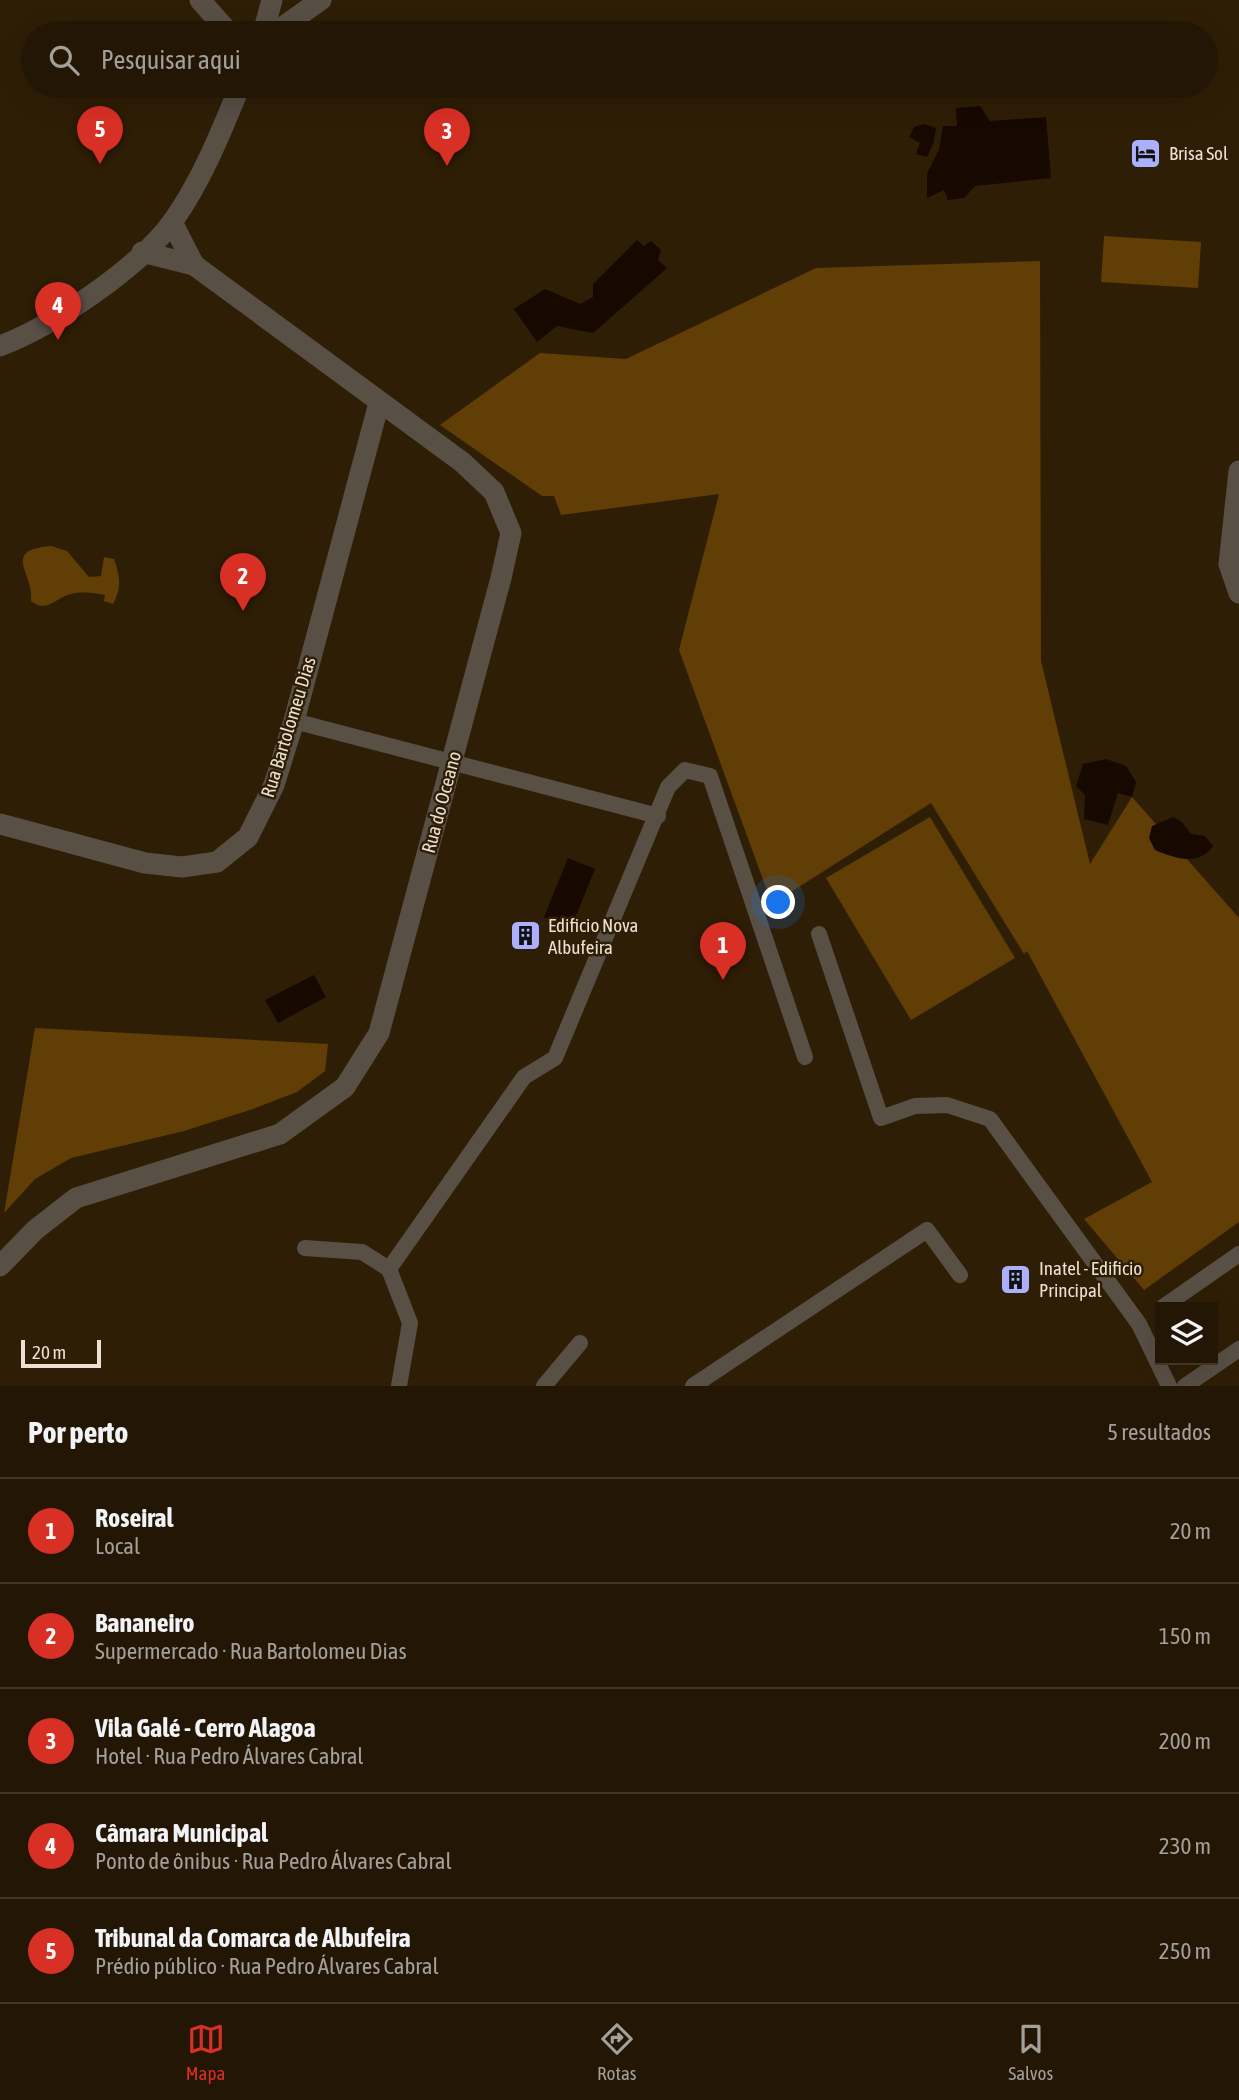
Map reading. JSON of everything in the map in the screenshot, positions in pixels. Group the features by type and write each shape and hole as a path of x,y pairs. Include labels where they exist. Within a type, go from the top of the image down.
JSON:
{"street":[{"path":"200,0 218,21"},
{"path":"266,21 272,0"},
{"path":"291,21 321,0"},
{"path":"0,346 54,320 142,252 172,222 199,177 235,98"},
{"path":"172,222 194,265"},
{"path":"142,252 194,265"},
{"name":"Rua do Oceano","path":"0,1266 35,1230 76,1198 280,1134 345,1087 379,1033 502,578 510,533 494,492 462,462 194,265"},
{"name":"Rua Bartolomeu Dias","path":"0,824 145,863 183,867 217,862 248,837 274,785 294,721 379,402"},
{"path":"1239,471 1229,564 1239,593"}],"lane":[{"path":"294,721 658,816"},
{"path":"389,1269 524,1077 555,1058 668,787 685,770 709,776 805,1057"},
{"path":"819,934 881,1118 915,1106 947,1105 990,1119 1139,1324 1169,1386"},
{"path":"693,1386 927,1230 960,1275"},
{"path":"305,1248 362,1252 389,1269 410,1323 399,1386"},
{"path":"1171,1302 1239,1254"},
{"path":"1139,1324 1155,1313"},
{"path":"544,1386 580,1343"},
{"path":"1185,1386 1239,1349"}],"shaded area":[{"path":"980,106 990,121 1046,117 1051,178 975,186 964,198 948,200 944,190 927,198 927,174 939,149 943,126 957,126 956,108"},
{"path":"924,124 936,128 934,142 927,157 916,154 920,143 909,137 914,127"},
{"path":"1104,236 1201,242 1198,288 1101,282"},
{"path":"637,240 644,246 651,241 661,250 658,260 667,268 593,333 557,326 537,342 514,309 545,289 580,304 593,297 593,284"},
{"path":"1040,261 1041,661 1090,864 1132,797 1239,918 1239,1222 1144,1290 1084,1219 1152,1182 1027,951 1024,954 931,803 772,904 679,650 719,494 561,515 554,496 542,496 440,425 540,353 626,359 816,268"},
{"path":"51,546 67,551 89,577 101,576 104,557 114,559 119,582 113,604 104,601 105,595 88,593 71,594 42,606 31,601 23,558 27,552 36,548"},
{"path":"1106,759 1126,766 1136,782 1132,797 1118,793 1108,825 1084,819 1085,795 1076,786 1083,764"},
{"path":"930,817 1015,958 911,1020 826,878"},
{"path":"1173,817 1182,822 1191,834 1205,836 1213,846 1207,853 1194,859 1186,859 1155,850 1149,838 1152,826"},
{"path":"568,858 595,869 571,928 544,917"},
{"path":"314,975 326,997 278,1023 265,1000"},
{"path":"35,1028 328,1044 325,1071 297,1092 184,1131 71,1158 35,1179 4,1213"}],"place":[{"name":"Brisa Sol","path":"1146,153"},
{"name":"Tribunal da Comarca de Albufeira","path":"100,164"},
{"name":"Vila Galé - Cerro Alagoa","path":"447,166"},
{"name":"Câmara Municipal","path":"58,340"},
{"name":"Bananeiro","path":"243,611"},
{"name":"Edificio Nova Albufeira","path":"525,936"},
{"name":"Roseiral","path":"723,980"},
{"name":"Inatel - Edificio Principal","path":"1016,1279"}]}
